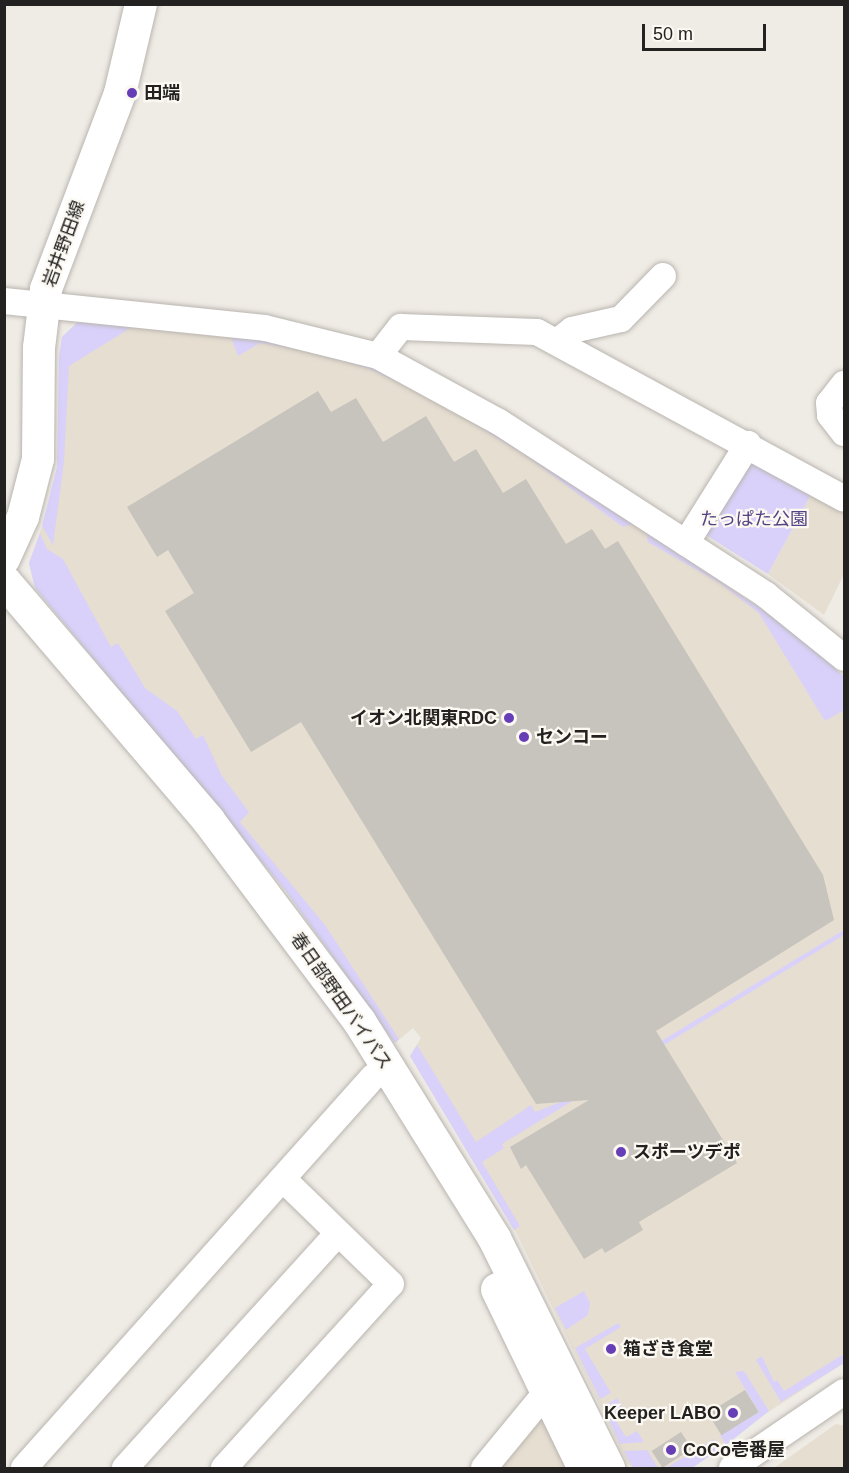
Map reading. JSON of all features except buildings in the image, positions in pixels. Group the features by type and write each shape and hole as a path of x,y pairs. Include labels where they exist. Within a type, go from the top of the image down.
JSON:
{"highway":[{"name":"春日部野田バイパス","path":"4,581 208,820 359,1021 494,1238 608,1468"},
{"name":"春日部野田バイパス","path":"4,608 309,984 373,1077 478,1251 548,1390 584,1468"}],"main road":[{"name":"岩井野田線","path":"4,559 23,517 38,459 39,348 44,306 120,93 141,4"}],"street":[{"path":"558,341 573,330 621,319 663,276"},
{"path":"4,301 265,328 378,356 452,393 686,543 766,595 844,658"},
{"path":"378,356 394,331 412,325 537,332 558,341 748,444 844,499"},
{"path":"844,384 829,402 830,415 844,433"},
{"path":"686,543 748,444"},
{"path":"24,1468 284,1180 373,1077"},
{"path":"224,1468 391,1284 284,1180"},
{"path":"125,1468 338,1233"},
{"path":"484,1468 548,1390"},
{"path":"732,1468 844,1392"}],"shaded area":[{"path":"80,320 258,337 358,359 528,451 567,482 704,569 844,677 844,1363 745,1427 692,1468 633,1468 628,1464 517,1234 410,1056 421,1038 413,1028 395,1043 285,890 35,588 29,563 50,505 57,467 62,337"},
{"path":"813,491 844,509 844,574 824,615 768,574"},
{"path":"540,1410 567,1468 492,1468"},
{"path":"836,1424 844,1426 844,1468 774,1468"}],"green space":[{"path":"80,320 137,324 69,366 64,462 53,545 42,526 57,467 59,356 62,337"},
{"path":"230,334 309,345 410,380 528,451 633,524 623,527 525,455 433,398 367,368 303,350 260,343 238,356"},
{"name":"たっぱた公園","path":"745,460 813,491 768,574 706,535 705,526"},
{"path":"646,532 781,622 831,664 844,677 844,710 825,721 759,613 721,584 648,542"},
{"path":"40,533 47,549 63,559 111,647 118,643 145,688 177,711 196,739 203,735 222,776 249,812 240,822 325,925 399,1039 395,1043 285,890 35,588 29,563"},
{"path":"844,930 844,935 502,1144 504,1148 482,1162 520,1226 514,1230 410,1056 417,1045 476,1142 531,1105 535,1112 561,1102"},
{"path":"584,1291 590,1303 588,1315 566,1330 555,1308"},
{"path":"618,1323 621,1327 585,1349 611,1393 600,1399 575,1348"},
{"path":"844,1354 844,1363 781,1402 756,1360 762,1356 774,1382 777,1380 784,1391"},
{"path":"744,1371 769,1411 726,1445 720,1435 759,1412 735,1372"},
{"path":"617,1398 623,1409 613,1416 626,1437 637,1431 644,1442 620,1444 603,1407"},
{"path":"714,1439 720,1449 692,1468 666,1468"},
{"path":"647,1450 658,1468 633,1468 624,1451"}],"place":[{"name":"田端","path":"132,93"},
{"name":"イオン北関東RDC","path":"509,718"},
{"name":"センコー","path":"524,737"},
{"name":"スポーツデポ","path":"621,1152"},
{"name":"箱ざき食堂","path":"611,1349"},
{"name":"Keeper LABO","path":"733,1413"},
{"name":"CoCo壱番屋","path":"671,1450"}]}
